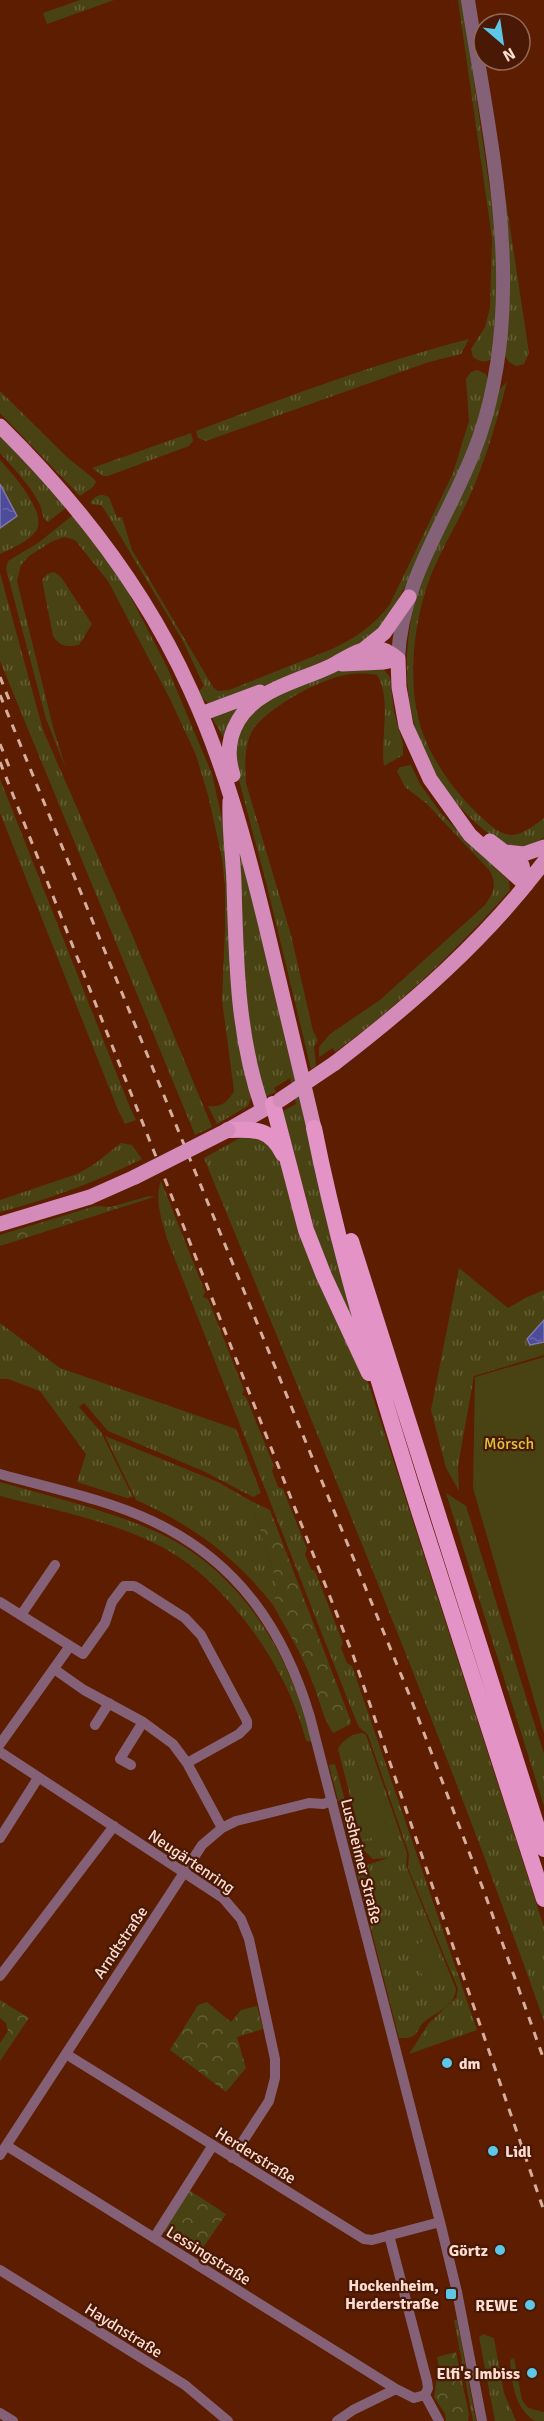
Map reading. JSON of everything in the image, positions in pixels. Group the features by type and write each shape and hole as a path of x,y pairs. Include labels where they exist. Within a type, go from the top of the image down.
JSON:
{"highway":[{"path":"272,1104 314,1252 380,1397 399,1447"},
{"path":"314,1128 327,1195 399,1447 544,1899"},
{"path":"314,1128 544,1849"},
{"path":"228,1130 260,1131 271,1136 287,1163"}],"main road":[{"path":"0,426 60,489 117,562 170,647 201,714 238,813"},
{"path":"201,714 256,693 274,689 363,650 384,633 409,597"},
{"path":"363,650 381,649 398,658"},
{"path":"332,665 398,658"},
{"path":"398,658 401,700 406,726 434,788 470,835 526,885"},
{"path":"274,689 247,709 233,732 229,754 238,813 314,1128"},
{"path":"230,791 229,822 237,982 243,1027 251,1071 272,1104"},
{"path":"460,821 522,865 526,885"},
{"path":"505,852 524,854 544,847"},
{"path":"0,1224 90,1197 135,1177 228,1130 335,1063 427,987 482,935 544,862"}],"street":[{"path":"398,658 399,639 409,597 480,435 496,368 502,319 504,287 501,229 468,0"},
{"name":"Lussheimer Straße","path":"0,1474 124,1510 175,1533 221,1565 262,1611 291,1662 310,1717 440,2222 457,2292 482,2421"},
{"path":"21,1615 55,1565"},
{"path":"0,1602 83,1654 105,1623 112,1602 121,1590 129,1585 162,1602 193,1626 207,1646 245,1715 247,1726 239,1734 187,1763"},
{"path":"0,1744 70,1646"},
{"path":"54,1669 84,1690 143,1722 173,1744 187,1763 222,1828"},
{"path":"94,1725 109,1703"},
{"path":"131,1765 120,1758 143,1722"},
{"name":"Neugärtenring","path":"0,1752 223,1898 241,1919 252,1950 275,2059 275,2078 268,2101 232,2158"},
{"path":"0,1838 38,1778"},
{"name":"Arndtstraße","path":"309,1803 320,1792 329,1790"},
{"name":"Arndtstraße","path":"3,2150 202,1845 222,1828 236,1821 309,1803 323,1804 332,1801"},
{"path":"0,1976 114,1826"},
{"name":"Herderstraße","path":"66,2054 364,2239 372,2240 440,2222"},
{"path":"154,2238 213,2145"},
{"name":"Lessingstraße","path":"3,2150 154,2238 396,2389 410,2397 417,2398 424,2395"},
{"path":"388,2235 427,2380 428,2388 424,2395 439,2421"},
{"name":"Haydnstraße","path":"0,2270 185,2385 228,2421"},
{"path":"337,2421 353,2410 396,2389"},
{"path":"0,2413 13,2421"}],"green space":[{"path":"80,0 114,0 47,24 43,13"},
{"path":"458,0 462,0 494,218 498,283 492,359 480,361 473,357 471,349 485,327 490,308 492,238"},
{"path":"490,95 529,353 524,364 516,366 505,356 509,302 509,240"},
{"path":"469,339 461,354 429,362 206,441 198,438 196,431 297,393"},
{"path":"477,370 486,374 488,381 476,430 411,575 385,624 360,644 273,684 211,706 201,697 199,691 204,686 183,641 104,509 101,505 91,504 91,501 99,495 109,497 117,518 122,517 132,550 213,687 218,691 229,690 340,645 364,630 390,604 453,473 469,421 466,379 471,372"},
{"path":"507,382 479,473 427,587 416,631 413,678 419,722 426,741 442,771 471,807 496,830 511,835 525,831 544,818 544,837 536,843 521,847 514,847 499,841 484,830 458,805 438,778 423,749 413,719 408,687 407,654 411,621 422,578 497,392"},
{"path":"0,391 68,458 93,478 96,482 93,487 80,496 0,413"},
{"path":"191,433 193,441 189,446 108,476 103,476 92,468"},
{"path":"0,435 67,507 48,522 32,491 0,453"},
{"path":"0,460 27,494 37,514 38,523 36,531 29,538 0,554"},
{"path":"73,515 124,584 167,667 212,774 223,823 253,1093 248,1106 217,1124 208,1106 224,1103 234,1091 222,1000 225,886 222,858 208,795 196,755 170,699 108,581 75,540 64,537 51,542 29,556 21,565 17,581 53,727 66,769 46,719 6,569 8,561 38,543"},
{"path":"54,572 61,577 92,624 79,645 64,645 53,636 42,580 47,574"},
{"path":"0,573 43,730 131,932 212,1127 195,1135 0,661"},
{"path":"378,666 390,677 394,712 403,744 403,755 384,766 384,695 377,675 365,674 349,674 322,682 283,703 254,728 247,747 246,783 291,935 313,1031 318,1040 314,1047 316,1066 311,1069 235,765 238,730 262,701 296,685 345,668"},
{"path":"249,700 226,742 211,716"},
{"path":"411,765 420,784 440,812 509,881 510,890 469,934 405,996 335,1052 333,1048 319,1057 319,1047 330,1034 380,1000 485,905 492,892 494,885 490,871 426,803 405,787 397,771 400,767"},
{"path":"0,779 136,1120 125,1124 118,1110 0,813"},
{"path":"239,845 331,1223 369,1356 325,1269 283,1111 296,1104 290,1078 274,1088 276,1092 265,1097 245,1014"},
{"path":"247,1134 276,1147 369,1385 544,1927 544,2021 422,1695 204,1158"},
{"path":"121,1143 132,1145 142,1159 72,1189 0,1212 0,1200 77,1174 93,1165"},
{"path":"161,1181 205,1292 203,1297 208,1299 244,1390 242,1394 246,1397 274,1466 272,1471 278,1487 283,1489 307,1549 305,1554 311,1569 315,1571 343,1643 341,1648 347,1663 352,1666 477,2030 409,2054 429,2023 456,1998 458,1989 408,1868 409,1854 368,1735 359,1727 355,1718 167,1239 158,1195"},
{"path":"149,1196 154,1197 0,1246 0,1235 95,1206 111,1207"},
{"path":"459,1268 508,1308 544,1290 544,1320 527,1339 530,1345 544,1342 544,1355 474,1376 458,1466 459,1491 446,1468 431,1410"},
{"path":"0,1323 60,1368 236,1429 261,1493 253,1497 203,1471 108,1431 84,1403 79,1407 101,1432 133,1497 127,1498 77,1482 86,1454 40,1391 8,1379 0,1379"},
{"name":"Mörsch","path":"544,1357 544,1734 473,1488 475,1377"},
{"path":"105,1436 218,1482 251,1501 278,1587 273,1605 244,1572 212,1544 176,1520 136,1500"},
{"path":"0,1482 79,1504 138,1524 187,1549 214,1569 238,1592 276,1647 303,1709 312,1742 306,1741 298,1713 285,1684 250,1628 229,1602 182,1559 156,1544 120,1529 80,1516 0,1496"},
{"path":"446,1493 466,1506 544,1754 544,1806"},
{"path":"251,1501 270,1510 349,1716 351,1724 333,1733 323,1713 304,1661 273,1605 278,1587"},
{"path":"363,1733 366,1735 407,1853 406,1866 456,1989 447,2006 421,2025 416,2034 408,2038 399,2038 329,1765 335,1764 359,1852 371,1884 367,1865 388,1858 373,1859 364,1850 338,1749 348,1738"},
{"path":"379,1778 393,1833 362,1840 349,1786"},
{"path":"431,1938 448,1977 427,1986 410,1947"},
{"path":"0,2000 29,2018 0,2061 0,2043 8,2031 6,2023 0,2018"},
{"path":"207,2002 231,2022 241,2010 257,2006 263,2029 237,2037 246,2068 226,2092 170,2050 198,2005"},
{"path":"189,2190 226,2214 199,2254 162,2230"},
{"path":"454,2320 457,2320 476,2421 473,2421"},
{"path":"483,2334 494,2338 504,2393 516,2421 495,2421 479,2337"},
{"path":"456,2352 469,2415 468,2421 446,2421 445,2414 434,2397 437,2377 435,2369 439,2367 437,2357"},
{"path":"514,2358 522,2400 528,2408 544,2412 544,2421 535,2421 528,2416 518,2402 513,2386 510,2360"}],"water":[{"path":"0,484 17,516 0,528"},
{"path":"544,1320 544,1342 530,1345 527,1339"}],"railway":[{"path":"0,677 10,702"},
{"path":"0,695 411,1699 485,1894 544,2060"},
{"path":"0,744 10,769"},
{"path":"0,762 353,1655 544,2211"}],"place":[{"name":"dm","path":"447,2063"},
{"name":"Lidl","path":"493,2151"},
{"name":"Görtz","path":"500,2250"},
{"name":"Hockenheim, Herderstraße","path":"451,2294"},
{"name":"REWE","path":"530,2305"},
{"name":"Elfi's Imbiss","path":"532,2373"}]}
